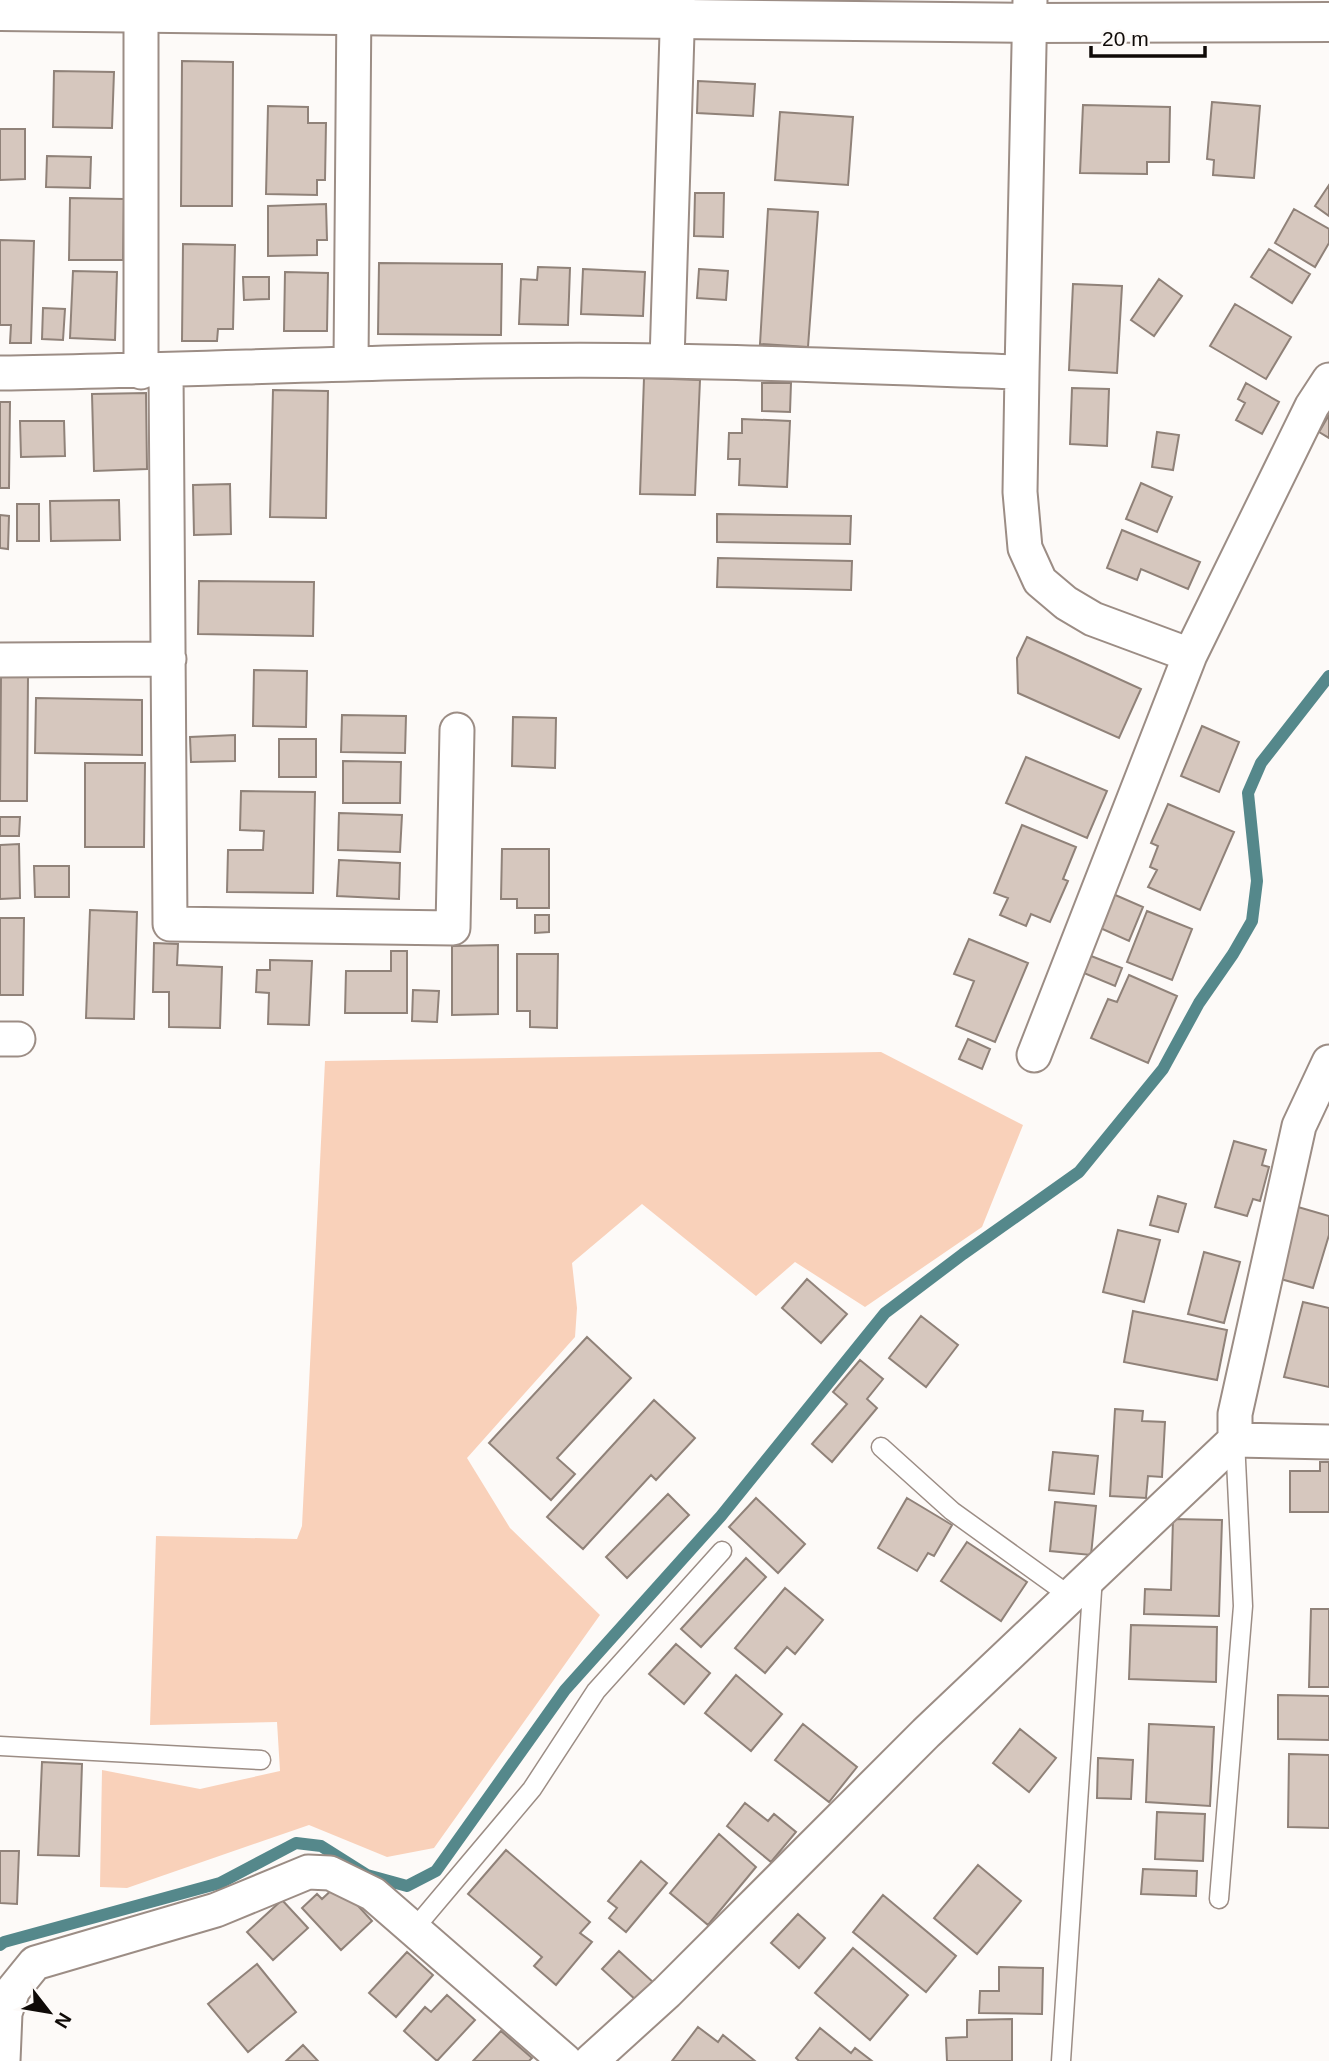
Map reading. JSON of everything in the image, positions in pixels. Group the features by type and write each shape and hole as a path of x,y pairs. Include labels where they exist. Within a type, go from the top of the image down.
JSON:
{"street":[{"path":"140,6 154,371 169,659 170,923 453,928 457,730"},
{"path":"0,11 140,6 1030,12 1248,10 1329,22"},
{"path":"351,363 354,7"},
{"path":"667,361 678,9"},
{"path":"1030,12 1020,492 1025,548 1040,581 1066,603 1093,619 1190,655"},
{"path":"0,373 154,371 351,363 667,361 1022,372"},
{"path":"1034,1055 1190,655 1312,406 1329,380"},
{"path":"0,660 169,659"},
{"path":"591,2061 667,1992 926,1733 1235,1440 1236,1413 1299,1126 1329,1062"},
{"path":"1235,1440 1329,1442"},
{"path":"3,2061 5,2013 13,1990 35,1963 216,1910 308,1872 330,1873 373,1894 565,2061"}],"lane":[{"path":"1219,1899 1243,1606 1235,1440"},
{"path":"881,1447 952,1511 1082,1585 1061,2061"},
{"path":"414,1929 533,1789 596,1691 722,1551"},
{"path":"0,1746 261,1760"}],"shaded area":[{"path":"881,1052 1023,1125 982,1227 865,1307 795,1262 756,1296 642,1204 572,1263 577,1308 575,1337 467,1458 510,1528 600,1615 434,1848 387,1857 309,1825 127,1888 100,1887 102,1770 200,1789 280,1771 277,1722 150,1725 156,1536 297,1539 302,1526 325,1061"}],"building":[{"path":"182,61 233,62 232,206 181,206"},
{"path":"54,71 114,72 112,128 53,127"},
{"path":"698,81 755,84 753,116 697,113"},
{"path":"1212,102 1260,106 1254,178 1213,175 1214,160 1207,159"},
{"path":"1083,105 1170,107 1169,162 1147,162 1147,174 1080,173"},
{"path":"268,106 308,107 308,123 326,123 325,180 317,180 317,195 266,194"},
{"path":"780,112 853,117 848,185 775,180"},
{"path":"0,129 25,129 25,179 0,180"},
{"path":"47,156 91,157 90,188 46,187"},
{"path":"1329,185 1329,216 1315,206"},
{"path":"695,193 724,193 723,237 694,236"},
{"path":"70,198 124,199 123,260 69,260"},
{"path":"326,204 327,240 317,240 317,255 268,256 268,206"},
{"path":"768,209 818,212 808,347 760,344"},
{"path":"1294,209 1329,229 1329,243 1315,267 1275,243"},
{"path":"0,240 34,241 31,343 10,343 11,325 0,325"},
{"path":"183,244 235,245 233,329 218,329 217,341 182,341"},
{"path":"1269,249 1310,274 1292,303 1251,277"},
{"path":"379,263 502,264 501,335 378,334"},
{"path":"538,267 570,268 568,325 519,324 521,279 537,280"},
{"path":"583,269 645,272 643,316 581,314"},
{"path":"699,269 728,271 726,300 697,298"},
{"path":"73,271 117,272 115,340 70,338"},
{"path":"285,272 328,273 327,331 284,331"},
{"path":"243,277 269,277 269,299 244,300"},
{"path":"1159,279 1182,296 1154,336 1131,320"},
{"path":"1073,284 1122,286 1117,373 1069,370"},
{"path":"1235,304 1291,337 1266,379 1210,346"},
{"path":"43,308 65,309 63,340 42,339"},
{"path":"644,378 700,380 695,495 640,494"},
{"path":"762,383 791,383 790,412 762,411"},
{"path":"1246,383 1279,402 1262,434 1236,420 1245,403 1238,399"},
{"path":"1072,388 1109,389 1107,446 1070,444"},
{"path":"273,390 328,391 326,518 270,517"},
{"path":"146,393 147,469 94,471 92,394"},
{"path":"0,402 10,402 9,488 0,488"},
{"path":"1329,415 1329,438 1319,432"},
{"path":"742,419 790,421 787,487 739,485 740,459 728,459 729,433 742,433"},
{"path":"20,421 64,421 65,456 21,457"},
{"path":"1157,432 1179,435 1173,470 1152,467"},
{"path":"1141,483 1172,497 1157,532 1126,519"},
{"path":"230,484 231,534 194,535 193,485"},
{"path":"119,500 120,540 51,541 50,501"},
{"path":"17,504 39,504 39,541 17,541"},
{"path":"717,514 851,516 850,544 717,542"},
{"path":"0,515 9,516 8,549 0,548"},
{"path":"1122,530 1200,562 1188,589 1141,569 1137,580 1107,568"},
{"path":"718,558 852,561 851,590 717,587"},
{"path":"199,581 314,582 313,636 198,634"},
{"path":"1027,637 1141,689 1119,738 1018,693 1017,658"},
{"path":"254,670 307,671 306,727 253,726"},
{"path":"1,675 28,675 27,801 0,801"},
{"path":"36,698 142,700 142,755 35,753"},
{"path":"342,715 406,716 405,753 341,752"},
{"path":"513,717 556,718 555,768 512,766"},
{"path":"1202,726 1239,742 1219,792 1181,776"},
{"path":"235,735 235,761 191,762 190,737"},
{"path":"279,739 316,739 316,777 279,777"},
{"path":"1026,757 1107,791 1087,838 1006,803"},
{"path":"343,761 401,762 400,803 343,803"},
{"path":"85,763 145,763 144,847 85,847"},
{"path":"241,791 315,792 313,893 227,892 228,850 263,850 264,831 240,830"},
{"path":"1168,804 1234,832 1200,910 1148,887 1157,870 1150,867 1158,846 1151,843"},
{"path":"339,813 402,815 400,852 338,850"},
{"path":"0,817 20,817 19,836 0,836"},
{"path":"1022,825 1076,847 1063,879 1068,881 1050,922 1031,914 1026,926 1000,915 1008,898 994,893"},
{"path":"19,844 20,898 0,899 0,845"},
{"path":"502,849 549,849 549,908 517,908 517,899 501,899"},
{"path":"339,860 400,863 399,899 337,896"},
{"path":"34,866 69,866 69,897 35,897"},
{"path":"1113,894 1143,907 1129,941 1098,927"},
{"path":"90,910 137,912 134,1019 86,1018"},
{"path":"1147,911 1192,929 1172,980 1127,962"},
{"path":"535,915 549,915 549,932 535,933"},
{"path":"0,918 24,918 23,995 0,995"},
{"path":"969,939 1028,963 995,1042 956,1026 974,981 954,974"},
{"path":"154,943 178,944 177,965 222,967 220,1028 169,1027 169,992 153,992"},
{"path":"498,945 498,1014 452,1015 452,946"},
{"path":"391,951 407,951 407,1013 345,1013 346,971 391,971"},
{"path":"517,954 558,954 557,1028 530,1027 530,1011 517,1011"},
{"path":"1086,954 1122,968 1115,986 1079,971"},
{"path":"270,960 312,961 309,1025 268,1024 269,993 256,992 257,970 270,970"},
{"path":"1129,975 1177,996 1148,1063 1091,1038 1108,999 1117,1002"},
{"path":"413,990 439,991 437,1022 412,1021"},
{"path":"968,1039 990,1049 982,1069 959,1059"},
{"path":"1234,1141 1266,1150 1262,1165 1269,1167 1260,1201 1253,1199 1247,1216 1215,1207"},
{"path":"1158,1196 1186,1204 1178,1232 1150,1225"},
{"path":"1298,1207 1329,1216 1329,1235 1313,1288 1277,1278"},
{"path":"1118,1230 1160,1240 1144,1302 1103,1292"},
{"path":"1204,1252 1240,1262 1224,1323 1188,1314"},
{"path":"807,1279 847,1314 821,1343 782,1308"},
{"path":"1303,1302 1329,1308 1329,1387 1284,1377"},
{"path":"1133,1311 1227,1330 1217,1380 1124,1362"},
{"path":"921,1316 958,1345 926,1387 889,1358"},
{"path":"587,1337 631,1378 557,1458 575,1474 551,1500 489,1443"},
{"path":"860,1360 883,1379 867,1399 877,1408 832,1462 812,1444 847,1404 833,1392"},
{"path":"654,1400 695,1438 656,1480 651,1475 583,1549 547,1517"},
{"path":"1115,1409 1143,1411 1142,1421 1165,1422 1162,1477 1148,1476 1146,1498 1110,1496"},
{"path":"1053,1452 1098,1456 1094,1494 1049,1490"},
{"path":"1320,1462 1329,1462 1329,1512 1290,1512 1290,1471 1320,1471"},
{"path":"668,1494 689,1515 627,1578 606,1557"},
{"path":"756,1498 805,1544 778,1573 729,1527"},
{"path":"907,1498 952,1525 934,1556 928,1553 917,1571 878,1548"},
{"path":"1055,1502 1096,1506 1091,1555 1050,1551"},
{"path":"1173,1519 1222,1520 1219,1616 1144,1614 1145,1589 1171,1590"},
{"path":"967,1542 1027,1582 1001,1621 941,1581"},
{"path":"746,1558 766,1577 701,1647 681,1629"},
{"path":"785,1588 823,1620 795,1654 787,1647 765,1673 735,1648"},
{"path":"1311,1609 1329,1609 1329,1687 1309,1687"},
{"path":"1131,1625 1217,1627 1216,1682 1129,1679"},
{"path":"676,1644 710,1673 684,1704 649,1674"},
{"path":"736,1675 782,1714 751,1751 705,1713"},
{"path":"1278,1695 1329,1696 1329,1740 1278,1739"},
{"path":"803,1724 857,1767 829,1802 775,1760"},
{"path":"1149,1724 1214,1727 1210,1806 1146,1802"},
{"path":"1020,1729 1056,1758 1029,1792 993,1763"},
{"path":"1289,1754 1329,1755 1329,1828 1288,1827"},
{"path":"1098,1758 1133,1760 1131,1799 1097,1798"},
{"path":"42,1762 82,1764 79,1856 38,1855"},
{"path":"745,1803 768,1821 774,1814 796,1832 771,1862 727,1826"},
{"path":"1157,1812 1205,1814 1203,1861 1155,1859"},
{"path":"719,1834 756,1867 708,1925 670,1893"},
{"path":"506,1850 590,1922 580,1933 592,1942 556,1985 534,1966 542,1957 468,1894"},
{"path":"0,1851 19,1851 17,1904 0,1903"},
{"path":"641,1861 667,1883 626,1932 609,1918 617,1908 608,1901"},
{"path":"978,1865 1021,1901 977,1954 934,1918"},
{"path":"1143,1869 1197,1871 1196,1896 1141,1894"},
{"path":"338,1884 372,1921 341,1950 302,1908 317,1894 322,1899"},
{"path":"883,1895 956,1956 926,1992 853,1932"},
{"path":"282,1900 308,1928 273,1960 247,1932"},
{"path":"798,1914 825,1938 799,1968 771,1943"},
{"path":"853,1948 908,1995 870,2040 815,1993"},
{"path":"619,1951 654,1983 637,2001 602,1969"},
{"path":"407,1952 433,1975 396,2017 369,1993"},
{"path":"257,1964 296,2012 248,2052 208,2004"},
{"path":"999,1967 1043,1968 1042,2014 979,2013 980,1991 999,1991"},
{"path":"447,1995 475,2020 437,2061 404,2031 425,2007 431,2012"},
{"path":"1012,2019 1012,2061 947,2061 946,2038 967,2037 967,2020"},
{"path":"698,2027 718,2042 723,2035 755,2061 672,2061"},
{"path":"820,2028 851,2053 855,2048 872,2061 799,2061 796,2058"},
{"path":"501,2031 532,2058 529,2061 473,2061"},
{"path":"303,2045 318,2061 286,2061"}],"waterway":[{"path":"0,1945 220,1883 296,1843 321,1846 367,1875 407,1886 436,1871 565,1690 721,1516 885,1313 1079,1172 1163,1069 1199,1003 1252,921 1257,881 1248,793 1261,763 1329,676"}]}
